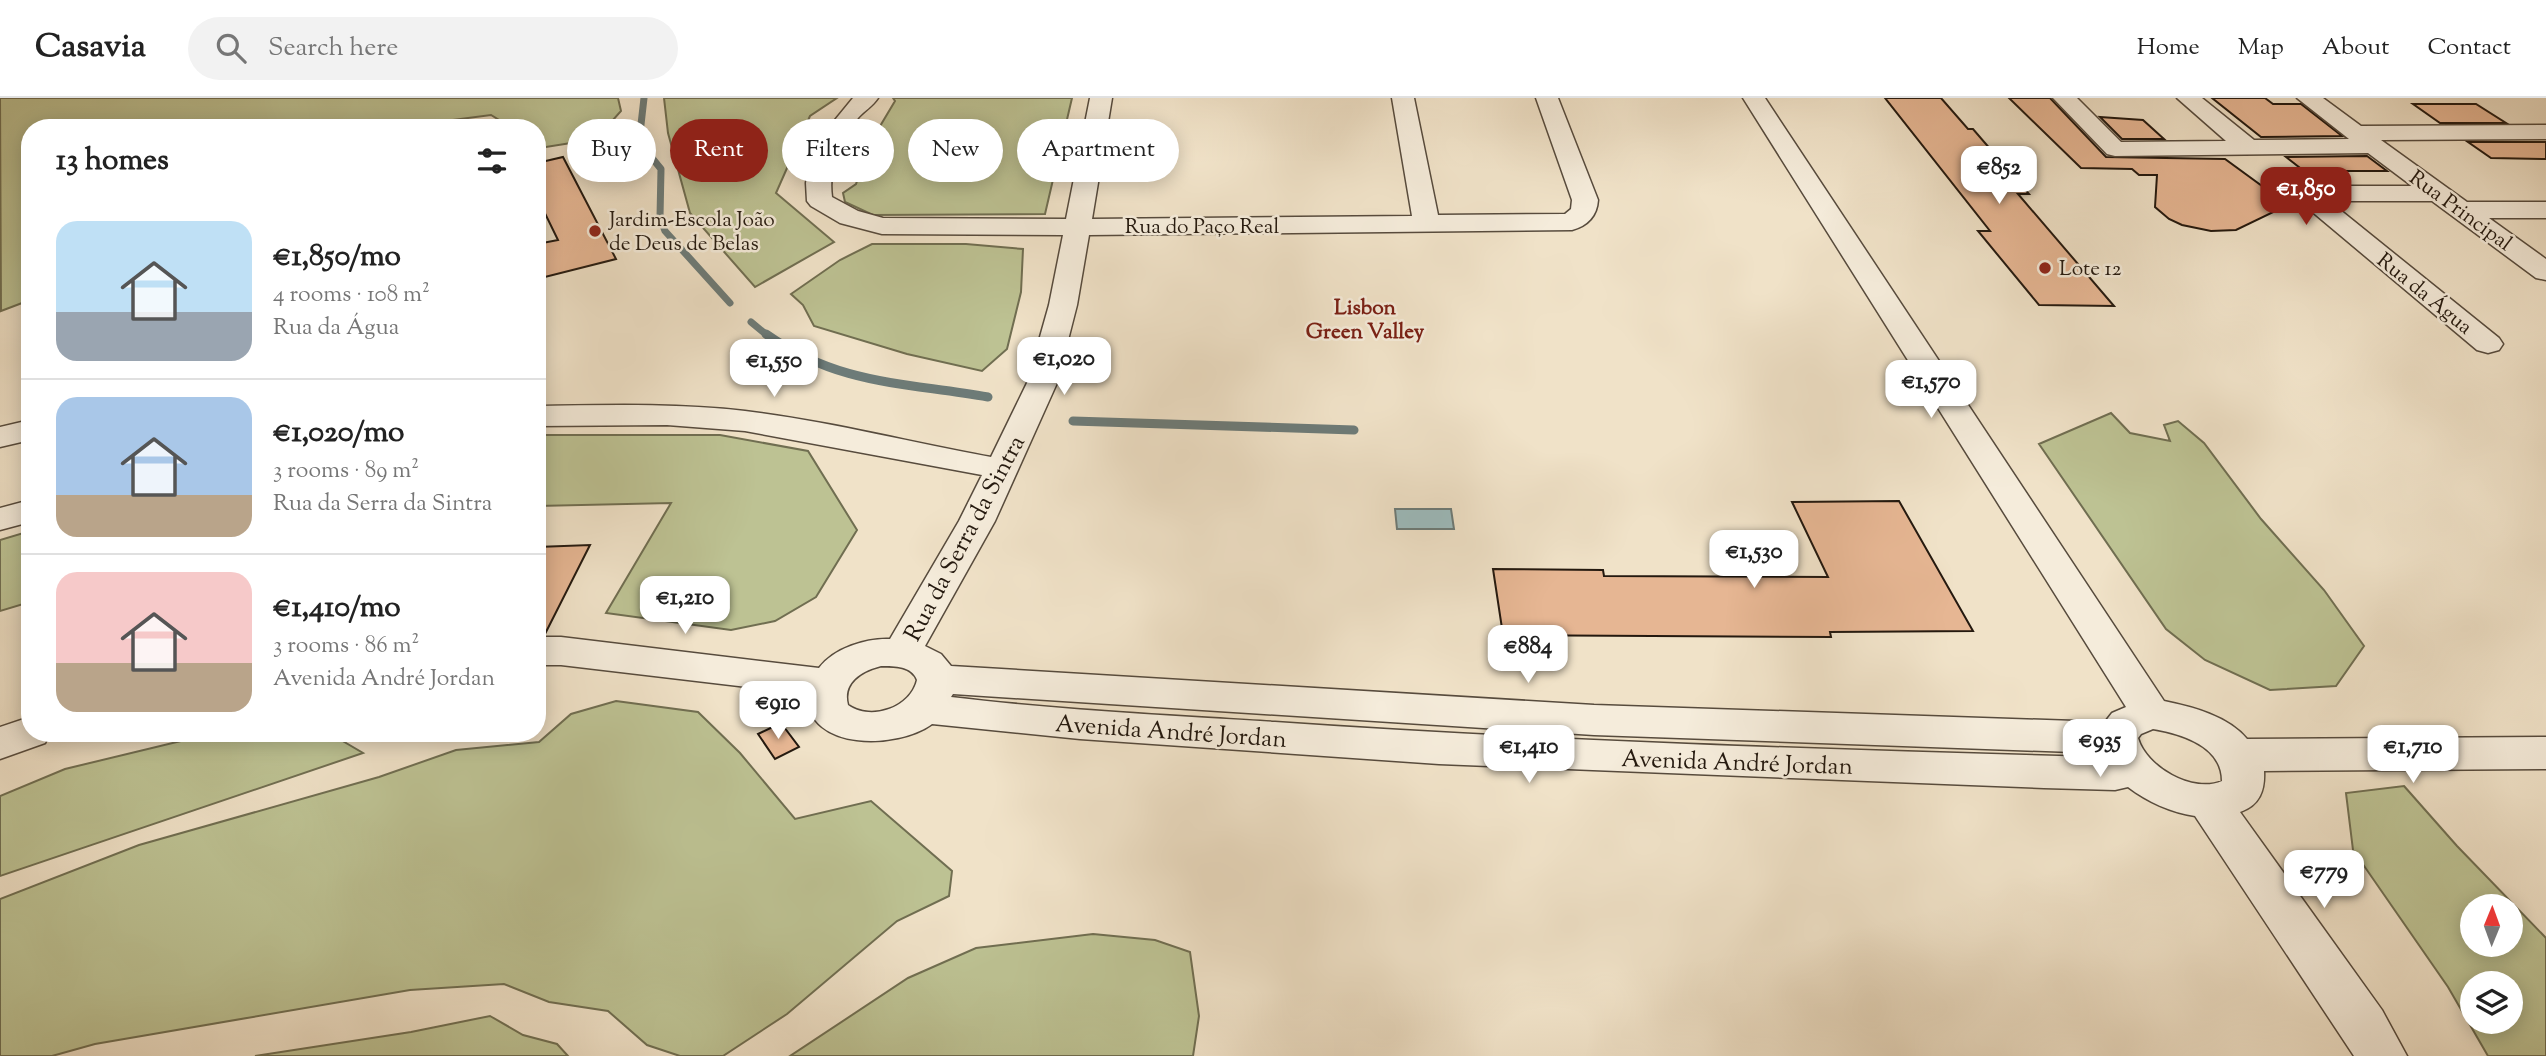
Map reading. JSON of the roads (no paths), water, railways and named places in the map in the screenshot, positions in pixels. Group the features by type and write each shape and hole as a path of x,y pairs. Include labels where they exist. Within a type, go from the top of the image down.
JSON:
{"street":[{"name":"Rua do Paço Real","path":"867,98 858,103 835,134 818,173 820,201 849,217 882,226 1077,227 1572,222 1584,211 1585,200 1547,98"},
{"name":"Rua da Serra da Sintra","path":"902,652 977,520 1042,383 1063,305 1101,98"},
{"path":"1403,98 1427,225"},
{"path":"1754,98 2151,715"},
{"path":"2064,98 2115,149 2248,147 2364,139 2546,132"},
{"path":"2188,98 2248,147"},
{"name":"Rua Principal","path":"2308,98 2546,272"},
{"name":"Rua da Água","path":"2438,193 2304,194 2488,344"},
{"path":"2461,210 2546,210"},
{"path":"546,416 646,415 744,421 822,433 1002,469"},
{"path":"0,437 21,432"},
{"path":"0,519 21,513"},
{"path":"546,651 829,682"},
{"path":"881,652 902,652 919,657 931,666 930,693 906,720 884,727 843,723 830,712 825,698 829,682 841,668 860,657 881,652"},
{"name":"Avenida André Jordan","path":"930,693 996,718 1338,743 1542,754 2115,774 2125,754"},
{"path":"2151,715 2175,717 2199,725 2221,738 2237,755 2245,772 2243,788 2230,798 2208,802 2181,797 2155,786 2125,754 2122,725 2134,717 2151,715"},
{"path":"0,743 21,735"},
{"path":"2237,755 2541,753"},
{"path":"2208,802 2364,1026 2381,1056"}],"water":[{"path":"1395,509 1451,509 1454,529 1397,529"}],"waterway":[{"path":"644,98 639,142 661,169 660,217 665,231 730,303"},
{"path":"751,322 768,336"},
{"path":"766,334 793,351 847,373 988,397"},
{"path":"1073,421 1354,430"}],"place":[{"name":"Jardim-Escola João de Deus de Belas","path":"595,231"},
{"name":"Lote 12","path":"2045,268"}],"district":[{"name":"Lisbon Green Valley","path":"1365,319"}]}
